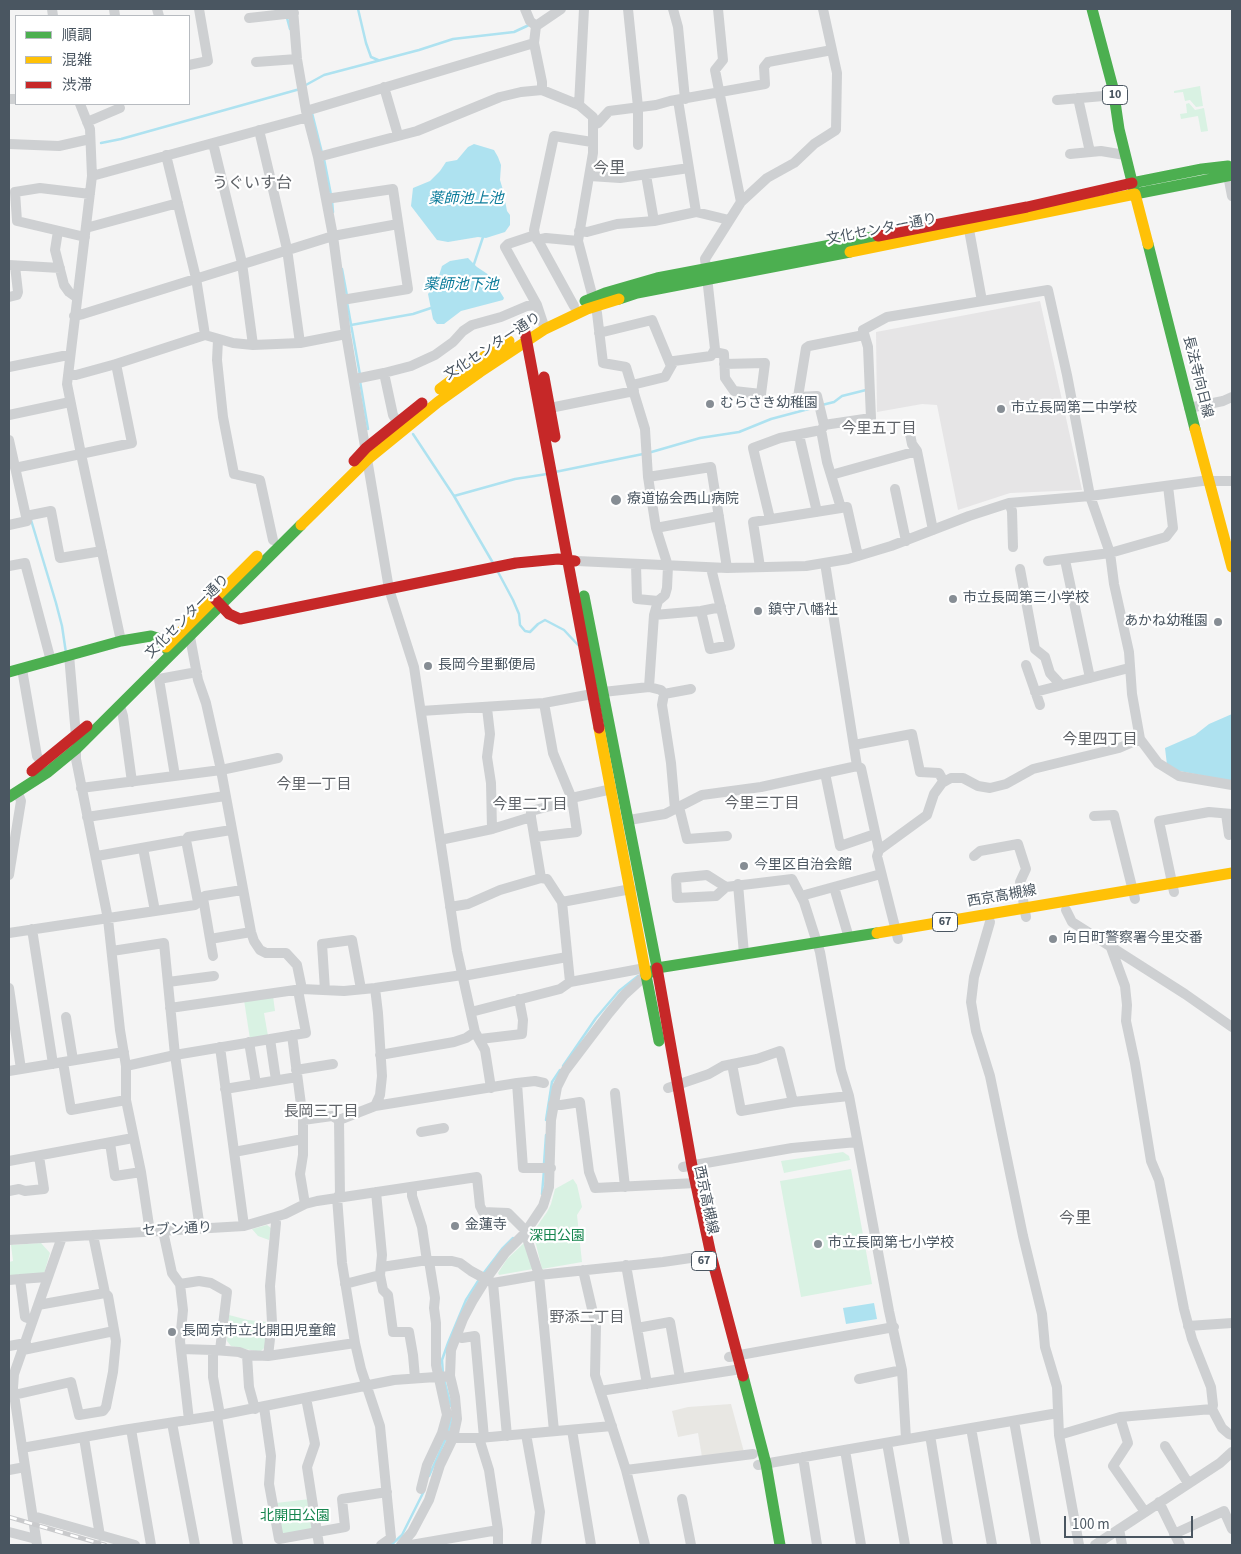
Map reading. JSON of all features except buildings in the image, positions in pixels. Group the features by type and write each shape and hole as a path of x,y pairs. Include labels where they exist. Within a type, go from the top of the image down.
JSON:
{"street":[{"path":"190,65 208,61 198,9"},
{"path":"525,9 530,21 536,26"},
{"path":"542,90 534,43 536,26 561,9"},
{"path":"579,106 584,9"},
{"path":"628,9 638,107 638,144"},
{"path":"673,9 680,36 682,99 689,168 696,212"},
{"path":"718,9 724,51 723,60 715,70 718,93 741,202"},
{"path":"545,409 633,388 665,377 674,360 711,356 714,352 705,260 741,202 766,178 794,162 814,144 836,130 837,73 823,9"},
{"name":"10","path":"1092,9 1115,95 1119,129 1133,189"},
{"path":"249,18 293,11 297,59 302,87 322,156 336,235 345,299 346,334 359,378 367,454 390,589 412,660 457,952 477,1035 485,1050 491,1088"},
{"path":"92,176 258,130 309,111 384,87 534,43"},
{"path":"593,124 598,123 609,111 765,84 764,67 768,62 832,50"},
{"path":"256,62 297,59"},
{"path":"384,87 398,135"},
{"path":"322,156 417,131 500,97 537,90 542,90 579,106 593,117 593,153 578,236 593,302 603,364 626,367 645,429 648,477 656,528 668,566 667,588 665,595 658,601 654,615 649,687"},
{"path":"1057,100 1115,95"},
{"path":"1078,98 1090,152"},
{"path":"80,105 90,129 92,176 67,384 121,641"},
{"path":"87,122 120,108"},
{"path":"258,130 287,249 300,343"},
{"path":"574,306 536,238 534,230 554,136 592,142"},
{"path":"9,144 59,146 90,139"},
{"path":"213,142 242,264 253,345"},
{"path":"1070,154 1101,151 1125,155"},
{"path":"166,155 196,278 205,334"},
{"path":"590,176 620,178 689,168"},
{"name":"文化センター通り","path":"12,792 48,772 76,749 120,706 157,674 168,651 190,637 273,540 367,454 535,331 574,306 637,293 706,274 968,224 1027,207 1133,189 1202,169 1230,171"},
{"path":"1230,171 1232,196"},
{"path":"646,175 654,221"},
{"path":"90,194 40,188 14,192 16,221 58,231 85,233 178,203"},
{"path":"329,198 393,189 408,289 345,299"},
{"name":"長法寺向日線","path":"1133,189 1209,482 1228,538 1232,568"},
{"path":"652,972 629,820 598,693 545,409 535,331 537,305 505,247 508,244 536,238 578,236 617,224 654,221 696,212 729,220"},
{"path":"74,316 336,235 398,224"},
{"path":"968,224 982,301"},
{"path":"58,231 55,250 64,285 76,297"},
{"path":"9,296 18,292 12,265 60,268"},
{"path":"770,519 753,448 780,438 871,418 868,348 863,330 887,317 1048,290 1067,374 1090,496 1110,553 1114,584 1129,652 1132,694 1140,739 1158,763 1179,776 1232,785"},
{"name":"文化センター通り","path":"12,792 168,651 398,423 476,362 593,302"},
{"path":"359,378 411,366 435,355 472,325 501,317 527,306 537,305"},
{"path":"599,333 652,320 671,366"},
{"path":"68,375 76,375 116,364 205,334 218,340 253,345 300,343 346,334"},
{"path":"798,397 806,348 864,335"},
{"path":"218,340 217,360 223,417 234,474 260,480 273,540"},
{"path":"714,352 724,354 724,364 725,378 734,391 761,394 765,363 724,364"},
{"path":"9,367 70,356"},
{"path":"13,471 132,443 116,364"},
{"path":"384,373 393,415 398,423"},
{"path":"782,403 798,397 817,396 827,462 842,508"},
{"path":"1189,408 1223,401 1232,397"},
{"path":"9,415 70,402"},
{"path":"909,429 912,444 917,451 933,530"},
{"path":"799,434 817,512"},
{"path":"9,440 13,471 27,521 9,525"},
{"path":"831,475 917,451"},
{"path":"648,477 711,467 727,568"},
{"path":"218,602 229,614 240,619 516,563 572,560 711,568 806,566 858,556 906,541 1009,503 1232,481"},
{"path":"1048,562 1110,553 1166,537 1173,528 1168,486"},
{"path":"895,489 906,541"},
{"path":"1009,503 1012,512 1013,547"},
{"path":"760,567 753,522 847,507 858,556"},
{"path":"26,516 51,511 60,558 102,551"},
{"path":"656,528 719,516"},
{"path":"1065,560 1090,678"},
{"path":"9,566 25,563 51,661"},
{"path":"825,563 857,766 861,768 879,850 877,856 897,935"},
{"path":"636,564 637,599 658,601"},
{"path":"701,611 710,649 730,645 711,568"},
{"path":"1020,569 1035,649 1045,657 1050,673 1061,685"},
{"path":"654,615 701,611 721,607"},
{"path":"9,672 121,641 151,636 156,638 168,651"},
{"path":"126,1066 174,1055 306,1033 297,965 286,953 266,953 260,950 251,932 221,770 190,637"},
{"path":"69,655 81,788 97,856 108,919 126,1066 126,1100 141,1172 150,1232"},
{"path":"1026,665 1040,705"},
{"path":"1035,692 1129,668"},
{"path":"22,669 37,756 43,764"},
{"path":"175,776 157,674 197,672"},
{"path":"421,711 544,703 598,693 649,687 661,690 664,694"},
{"path":"664,694 691,689"},
{"path":"598,693 612,789 630,889 652,972"},
{"path":"664,694 662,705 677,808 687,838 726,836"},
{"path":"535,837 577,832 572,799 567,791 553,753 544,703"},
{"path":"120,706 132,782"},
{"path":"487,708 490,734 487,757 491,783 492,829"},
{"path":"854,745 912,734 920,772 939,773 944,782"},
{"path":"879,850 927,815 934,794 944,782 951,778 963,778 978,786 990,788 1006,784 1033,770 1119,748 1140,739"},
{"path":"81,788 221,770 278,758"},
{"path":"629,820 665,814 702,795 761,787 857,766"},
{"path":"825,773 840,846 875,834"},
{"path":"541,878 531,811 612,789"},
{"path":"9,875 21,801 12,792"},
{"path":"87,817 225,796"},
{"path":"1173,888 1159,821 1209,812 1229,814 1229,835"},
{"path":"1094,816 1114,815 1134,894"},
{"path":"440,840 492,829 531,817"},
{"path":"97,856 231,830"},
{"path":"186,840 213,956"},
{"path":"974,856 980,851 1018,844 1026,869 1020,882 1025,912"},
{"path":"143,848 155,911"},
{"name":"西京高槻線","path":"1173,888 1232,873"},
{"path":"801,896 881,874"},
{"path":"726,887 707,875 676,878 677,898 716,896 726,887 738,884 792,879 801,896 818,947 902,1370 906,1439"},
{"path":"450,906 468,904 500,890 541,878 547,879 562,902 570,982"},
{"name":"西京高槻線","path":"652,972 744,954 818,947 849,938 897,935 1173,888 1232,883"},
{"path":"738,884 744,954"},
{"path":"834,887 849,938"},
{"path":"562,902 630,889"},
{"path":"9,933 84,920 108,919 195,905 205,896 242,890"},
{"name":"西京高槻線","path":"652,972 990,922 1025,912 1066,910 1134,894"},
{"path":"1066,910 1072,922 1185,994 1232,1027"},
{"path":"990,922 974,978 971,1002 976,1031 990,1076 1023,1236 1042,1314 1045,1348 1057,1387 1059,1435 1079,1545"},
{"path":"32,929 63,1062 71,1110 126,1100"},
{"path":"210,939 251,932"},
{"path":"326,990 322,944 352,940 362,989"},
{"path":"112,951 164,943 174,1055 200,1229"},
{"path":"1110,945 1125,986 1126,1021 1136,1063 1151,1161 1159,1180 1188,1326 1211,1386 1212,1409 1222,1428 1232,1435"},
{"path":"170,1008 300,990 375,988 462,976 568,957"},
{"path":"471,1012 560,989 570,982 652,972"},
{"path":"445,1376 451,1350 473,1300 485,1279 543,1206 549,1187 551,1120 557,1087 587,1040 624,995 652,972"},
{"name":"西京高槻線","path":"652,972 706,1255 734,1356 780,1545"},
{"path":"168,982 214,976"},
{"path":"9,988 21,1069"},
{"path":"375,988 381,1085 380,1094 375,1106"},
{"path":"380,1055 454,1042 477,1035 522,1034 523,1020 519,999"},
{"path":"63,1062 66,1017"},
{"path":"292,1036 303,1120 303,1154 300,1174 305,1204"},
{"path":"270,1039 276,1080"},
{"path":"249,1042 256,1084"},
{"path":"220,1047 244,1226"},
{"path":"673,1086 709,1074 723,1066 757,1059 780,1051 793,1102"},
{"path":"9,1071 124,1052"},
{"path":"226,1089 276,1080 333,1064"},
{"path":"732,1064 741,1110 849,1096"},
{"path":"339,1120 375,1106 517,1083 535,1081 544,1083"},
{"path":"517,1083 523,1168 550,1168"},
{"path":"615,1093 625,1187"},
{"path":"553,1104 560,1105 580,1102 589,1172 595,1188 691,1184"},
{"path":"303,1120 332,1116 339,1120"},
{"path":"339,1120 339,1197 342,1262 361,1369 380,1426 387,1492 396,1543"},
{"path":"421,1132 444,1128"},
{"path":"9,1161 134,1138"},
{"path":"234,1152 303,1139"},
{"path":"688,1167 792,1148 857,1142"},
{"path":"110,1143 115,1176 141,1172"},
{"path":"9,1191 19,1189 25,1192 44,1189 39,1156"},
{"name":"セブン通り","path":"9,1240 244,1226 285,1214 305,1204 339,1197 477,1177 480,1206 483,1212 508,1213 523,1229"},
{"path":"412,1187 412,1196 422,1228 435,1298 436,1353 455,1397 457,1419 427,1465 421,1489"},
{"path":"376,1192 383,1290 388,1295 393,1332 409,1332 414,1378"},
{"path":"268,1356 272,1322 270,1286 275,1217"},
{"path":"523,1229 539,1275 554,1431"},
{"path":"163,1231 172,1273 180,1284 183,1310 180,1350 189,1420"},
{"path":"14,1395 71,1382 79,1415 103,1410 106,1407 113,1372 116,1341 108,1296 104,1293 93,1235"},
{"path":"9,1532 37,1542 14,1395 14,1374 62,1237"},
{"path":"345,1284 381,1271 428,1261 460,1263 485,1279 539,1275 706,1255"},
{"path":"626,1265 647,1384"},
{"path":"583,1270 596,1326 595,1374 626,1470 645,1545"},
{"path":"9,1280 47,1277"},
{"path":"20,1279 24,1317 33,1320"},
{"path":"485,1279 507,1436"},
{"path":"180,1284 189,1281 211,1283 227,1292 213,1377 238,1545"},
{"path":"38,1305 104,1293"},
{"path":"637,1328 670,1322 680,1378"},
{"path":"1188,1326 1232,1323"},
{"path":"734,1356 894,1327"},
{"path":"9,1342 24,1347 114,1332"},
{"path":"457,1336 462,1338 475,1336 482,1438 498,1530 498,1545"},
{"path":"180,1350 217,1350 268,1356 355,1343"},
{"path":"247,1355 249,1388 260,1408 271,1456 269,1484 279,1540 345,1527 342,1499 387,1492"},
{"path":"600,1392 737,1369"},
{"path":"859,1379 902,1370"},
{"path":"22,1448 218,1416 394,1380 445,1376"},
{"path":"306,1398 315,1444 307,1467 319,1545"},
{"path":"1059,1435 1120,1417 1212,1409"},
{"path":"626,1470 803,1457 1058,1413"},
{"path":"1120,1417 1128,1443 1113,1466 1145,1512"},
{"path":"1014,1421 1036,1545"},
{"path":"172,1423 195,1545"},
{"path":"447,1436 482,1438 612,1426"},
{"path":"972,1428 992,1545"},
{"path":"131,1429 151,1545"},
{"path":"572,1430 591,1545"},
{"path":"526,1434 540,1512 536,1545"},
{"path":"930,1435 948,1545"},
{"path":"381,1545 396,1543 412,1532 429,1500 447,1436"},
{"path":"84,1438 100,1536"},
{"path":"887,1443 905,1545"},
{"path":"1165,1446 1188,1483"},
{"path":"845,1450 861,1545"},
{"path":"1095,1545 1220,1463 1232,1452"},
{"path":"803,1457 817,1545"},
{"name":"西京高槻線","path":"759,1461 772,1545"},
{"path":"9,1470 25,1468"},
{"path":"682,1499 691,1545"},
{"path":"1159,1502 1180,1545"},
{"path":"1174,1534 1224,1511 1232,1529"},
{"path":"33,1516 135,1545"},
{"path":"1119,1529 1122,1545"},
{"path":"414,1545 456,1541 498,1530"}],"shaded area":[{"name":"市立長岡第二中学校","path":"1040,301 1082,490 1010,493 958,510 937,405 922,404 877,412 876,332"},
{"path":"731,1404 744,1452 702,1457 698,1433 678,1437 672,1411 688,1407"}],"green space":[{"path":"1200,86 1203,106 1196,107 1190,100 1185,101 1183,92 1174,93 1174,91"},
{"path":"1189,103 1195,110 1204,108 1208,131 1201,132 1198,116 1181,119 1180,114 1187,113 1186,104"},
{"path":"273,996 275,1011 264,1013 268,1036 250,1039 244,1000"},
{"path":"843,1152 849,1156 850,1160 784,1173 781,1161"},
{"path":"851,1169 872,1284 801,1297 780,1181"},
{"name":"深田公園","path":"573,1179 577,1185 582,1207 577,1215 582,1262 542,1269 533,1232 547,1212 555,1189"},
{"path":"267,1225 271,1228 269,1240 258,1236 252,1229"},
{"path":"41,1243 50,1253 44,1274 9,1277 9,1262 13,1261 11,1245"},
{"name":"深田公園","path":"524,1243 533,1269 499,1275 498,1273 507,1259"},
{"path":"229,1315 267,1322 265,1347 260,1352 231,1346 227,1341"},
{"name":"北開田公園","path":"310,1499 315,1528 285,1536 282,1533 276,1503"}],"water":[{"name":"薬師池上池","path":"474,144 494,150 498,157 501,165 500,180 507,211 510,215 510,225 505,232 486,238 478,237 448,242 437,240 411,206 413,188 430,181 446,162 457,160 468,147"},
{"name":"薬師池下池","path":"468,258 477,267 498,281 499,290 504,298 503,300 461,311 444,324 437,324 433,319 428,294 437,282 442,266 450,261"},
{"path":"1232,714 1232,781 1179,771 1167,765 1165,748 1195,735 1209,724"},
{"path":"874,1303 877,1319 846,1324 843,1308"}],"waterway":[{"path":"358,9 371,57 378,60"},
{"path":"287,18 290,29"},
{"path":"304,86 324,75 453,39 514,32 529,25"},
{"path":"101,143 300,89"},
{"path":"312,113 322,153"},
{"path":"324,159 331,195"},
{"path":"332,200 333,212"},
{"path":"474,264 483,237"},
{"path":"342,269 347,296"},
{"path":"347,302 360,375"},
{"path":"351,325 413,314 431,308"},
{"path":"360,381 368,429"},
{"path":"822,405 834,402 842,396 866,390"},
{"path":"648,453 700,438 739,432 771,419 816,407"},
{"path":"413,434 454,496 493,563"},
{"path":"555,472 643,454"},
{"path":"454,496 515,479 547,474"},
{"path":"31,520 56,603 66,653"},
{"path":"498,572 519,614 520,625 525,631 530,632 545,620 564,630 578,645"},
{"path":"563,1066 596,1018 619,991 638,976"},
{"path":"546,1120 552,1082 560,1070"},
{"path":"544,1164 546,1135"},
{"path":"542,1194 544,1170"},
{"path":"483,1274 513,1238"},
{"path":"443,1374 442,1360 448,1343 466,1300 480,1278"},
{"path":"444,1379 451,1406"},
{"path":"448,1433 452,1416"},
{"path":"429,1476 446,1438"},
{"path":"391,1545 402,1535 424,1491"}],"railway":[{"path":"9,1517 105,1545"}],"traffic: fast":[{"path":"1092,9 1113,88 1119,129 1135,194 1232,175"},
{"path":"1132,183 1202,169 1228,166"},
{"path":"585,301 605,293 657,278 878,236"},
{"path":"1148,244 1195,429"},
{"path":"619,299 637,293 850,252"},
{"path":"9,797 48,772 76,749 301,525"},
{"path":"584,596 657,968"},
{"path":"9,672 121,641 151,636 157,638 171,654"},
{"path":"646,975 657,968 877,933"},
{"path":"646,975 659,1041"},
{"path":"743,1376 766,1464 780,1545"}],"traffic: slow":[{"path":"850,252 1135,194 1148,244"},
{"path":"301,525 368,459 438,402 480,372 545,329 587,309 619,299"},
{"path":"440,389 476,362 509,341"},
{"path":"1195,429 1232,567"},
{"path":"166,647 257,556"},
{"path":"599,728 646,975"},
{"path":"877,933 1232,873"}],"traffic: jam":[{"path":"878,236 1027,207 1132,183"},
{"path":"525,332 599,728"},
{"path":"544,377 555,437"},
{"path":"354,461 366,448 422,403"},
{"path":"215,599 229,614 240,619 516,563 558,559 575,561"},
{"path":"32,771 87,726"},
{"path":"657,968 692,1166 711,1255 743,1376"}],"place":[{"name":"むらさき幼稚園","path":"710,404"},
{"name":"市立長岡第二中学校","path":"1001,409"},
{"name":"療道協会西山病院","path":"616,500"},
{"name":"市立長岡第三小学校","path":"953,599"},
{"name":"鎮守八幡社","path":"758,611"},
{"name":"あかね幼稚園","path":"1218,622"},
{"name":"長岡今里郵便局","path":"428,666"},
{"name":"今里区自治会館","path":"744,866"},
{"name":"向日町警察署今里交番","path":"1053,939"},
{"name":"金蓮寺","path":"455,1226"},
{"name":"市立長岡第七小学校","path":"818,1244"},
{"name":"長岡京市立北開田児童館","path":"172,1332"}],"district":[{"name":"今里","path":"609,169"},
{"name":"うぐいす台","path":"252,184"},
{"name":"今里五丁目","path":"879,430"},
{"name":"今里四丁目","path":"1100,741"},
{"name":"今里一丁目","path":"314,786"},
{"name":"今里三丁目","path":"762,805"},
{"name":"今里二丁目","path":"530,806"},
{"name":"長岡三丁目","path":"321,1113"},
{"name":"今里","path":"1075,1219"},
{"name":"野添二丁目","path":"587,1319"}]}
